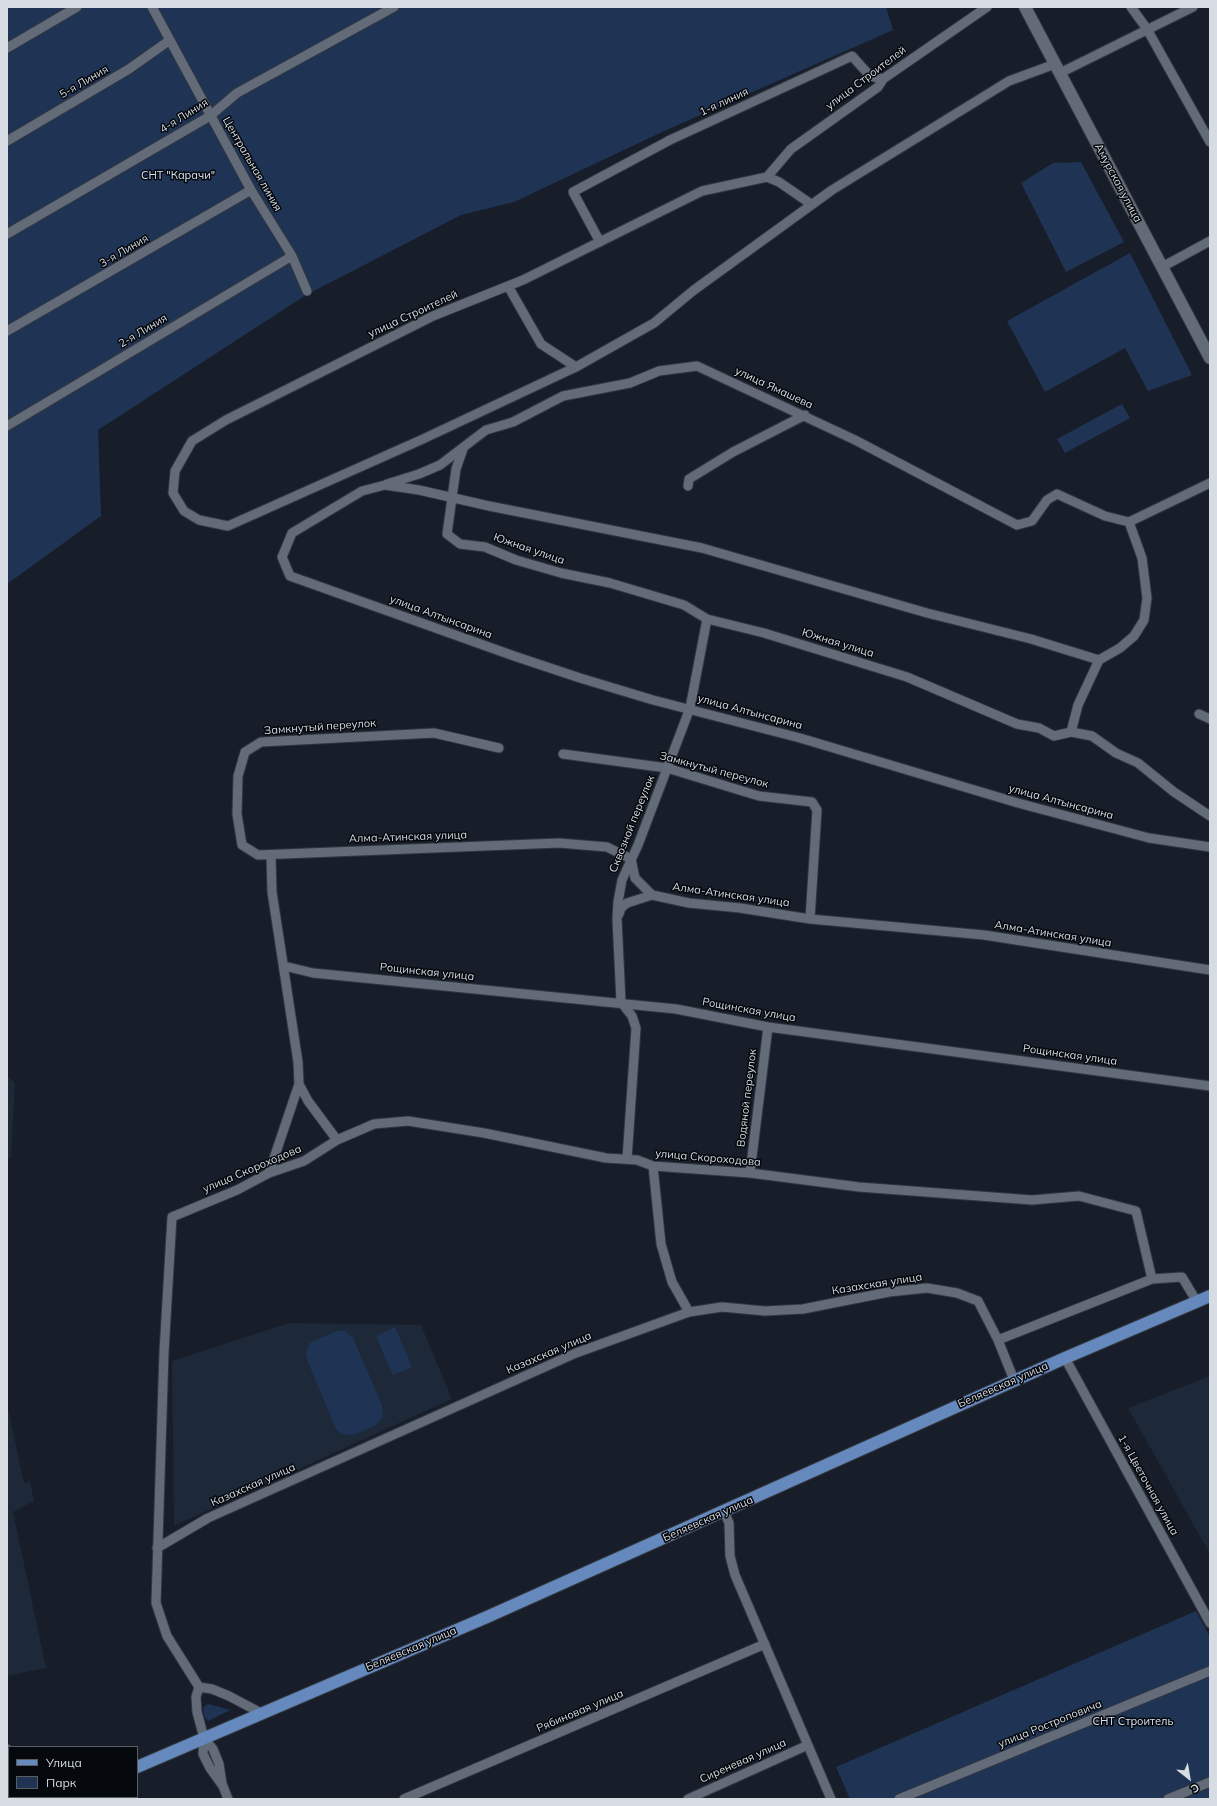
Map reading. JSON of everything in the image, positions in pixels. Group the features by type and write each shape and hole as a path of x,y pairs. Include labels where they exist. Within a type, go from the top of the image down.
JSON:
{"main road":[{"name":"Беляевская улица","path":"138,1767 487,1617 1014,1380 1210,1296"}],"street":[{"path":"7,48 77,7"},
{"name":"Центральная линия","path":"152,7 251,190 292,256 307,291"},
{"name":"4-я Линия","path":"7,234 210,116 237,93 394,7"},
{"name":"улица Строителей","path":"576,367 416,442 228,526 199,520 184,511 173,493 175,470 192,441 226,420 433,316 523,280 702,191 767,176 791,149 878,86 883,79 987,7"},
{"name":"Амурская улица","path":"1025,7 1210,358"},
{"path":"1131,7 1147,29 1210,142"},
{"path":"508,286 541,344 576,367 654,323 694,290 811,204 1009,81 1058,69 1180,15 1193,7"},
{"name":"5-я Линия","path":"7,141 129,69 170,40"},
{"name":"1-я линия","path":"600,242 573,192 670,140 852,56 870,76 883,79"},
{"path":"767,176 779,182 811,204"},
{"name":"3-я Линия","path":"7,331 251,190"},
{"path":"1162,267 1206,242 1210,233"},
{"name":"2-я Линия","path":"7,426 292,256"},
{"name":"улица Ямашева","path":"290,576 282,557 292,533 362,491 419,474 440,465 486,430 513,422 564,396 630,382 659,371 697,366 805,415 1017,525 1032,521 1048,500 1057,494 1105,516 1129,522"},
{"path":"688,486 689,479 733,452 805,415"},
{"path":"452,498 456,469 463,449"},
{"path":"1071,732 1078,705 1100,660 1120,648 1134,636 1144,620 1147,598 1142,558 1129,522 1210,483"},
{"path":"385,485 419,490 452,498 702,548 927,613 1031,638 1100,660"},
{"name":"Южная улица","path":"452,498 447,534 460,544 485,547 516,560 561,573 610,583 684,605 707,619 764,633 907,677 1017,724 1039,728 1054,736 1071,732 1092,736 1116,753 1138,763 1174,792 1210,816"},
{"name":"улица Алтынсарина","path":"290,576 514,656 653,700 690,708 800,738 1018,803 1149,838 1210,847"},
{"name":"Сквозной переулок","path":"621,1002 617,919 622,880 690,708 707,619"},
{"path":"1199,714 1210,719"},
{"name":"Замкнутый переулок","path":"271,855 258,855 242,845 237,814 238,776 245,752 261,742 434,733 499,748"},
{"name":"Замкнутый переулок","path":"563,754 667,768 759,796 812,802 817,810 810,919"},
{"name":"Алма-Атинская улица","path":"271,855 559,843 607,847 631,859"},
{"path":"269,1173 299,1084 298,1062 272,892 271,855"},
{"path":"617,919 622,908 627,903 652,895 635,878 631,859"},
{"name":"Алма-Атинская улица","path":"652,895 689,903 740,908 810,919 984,935 1210,970"},
{"name":"Рощинская улица","path":"284,966 313,973 621,1002 676,1009 768,1027 1210,1086"},
{"path":"621,1002 632,1016 636,1028 627,1159"},
{"name":"Водяной переулок","path":"750,1173 768,1027"},
{"path":"299,1084 308,1101 337,1140"},
{"name":"улица Скороходова","path":"157,1548 164,1352 172,1217 237,1190 269,1173 304,1161 337,1140 374,1124 408,1121 484,1133 606,1158 627,1159 654,1166 750,1173 859,1187 1032,1200 1079,1196 1136,1211 1152,1279"},
{"path":"654,1166 661,1244 672,1282 689,1312"},
{"path":"1014,1380 998,1340 1152,1279 1182,1277 1197,1302"},
{"name":"Казахская улица","path":"157,1548 208,1518 576,1353 689,1312 722,1307 765,1311 803,1309 888,1292 927,1288 957,1293 978,1301 998,1340"},
{"name":"1-я Цветочная улица","path":"1065,1358 1210,1623"},
{"path":"724,1511 729,1523 730,1556 735,1574 831,1799"},
{"path":"157,1548 156,1603 167,1636 199,1687 196,1697 197,1712 204,1738 214,1749 219,1764 222,1786 228,1799"},
{"name":"Рябиновая улица","path":"404,1799 765,1644"},
{"name":"улица Ростроповича","path":"899,1799 1210,1671"},
{"path":"199,1687 212,1689 229,1696 261,1713"},
{"name":"Сиреневая улица","path":"688,1799 808,1745"},
{"path":"1168,1799 1210,1782"}],"shaded area":[{"path":"7,1076 15,1083 11,1157 7,1158"},
{"path":"289,1323 421,1325 452,1399 174,1526 172,1361"},
{"path":"1210,1376 1210,1554 1128,1408"},
{"path":"7,1404 24,1483 30,1482 34,1501 13,1512 46,1668 7,1676"}],"green space":[{"name":"СНТ \"Карачи\"","path":"7,7 886,7 893,30 662,132 514,202 461,215 306,295 98,430 101,516 7,584"},
{"path":"1081,162 1124,242 1066,272 1021,183 1053,163"},
{"path":"1130,253 1192,375 1148,391 1125,348 1045,392 1007,321"},
{"path":"1122,404 1130,418 1065,453 1057,439"},
{"path":"395,1327 412,1367 393,1375 376,1336"},
{"path":"336,1331 345,1331 353,1338 382,1405 383,1416 375,1426 353,1435 342,1434 336,1429 308,1362 306,1353 310,1343"},
{"name":"СНТ Строитель","path":"1196,1611 1210,1637 1210,1799 850,1799 836,1767"},
{"path":"208,1704 230,1710 208,1721 204,1716 203,1708"}]}
